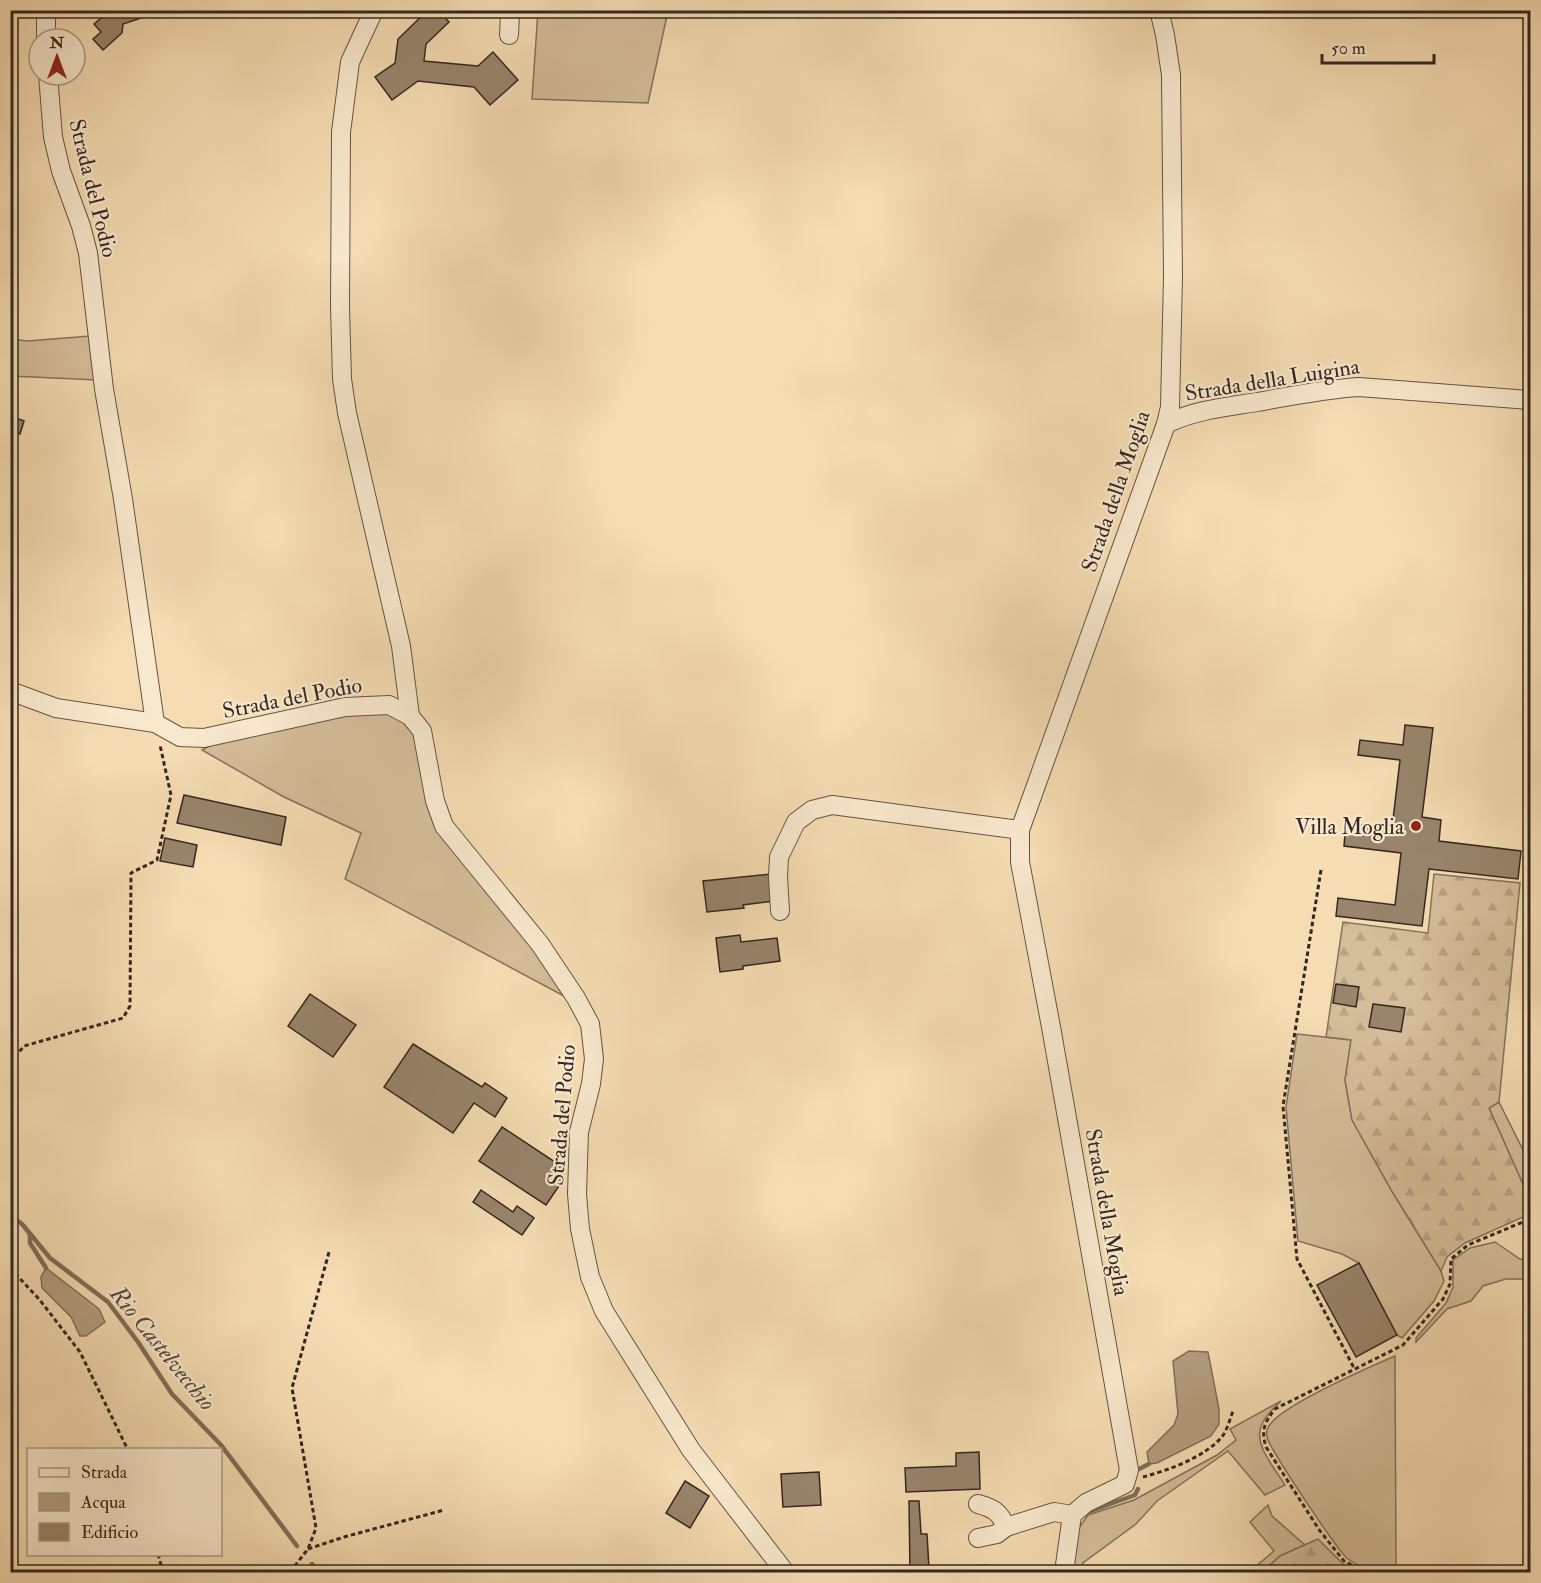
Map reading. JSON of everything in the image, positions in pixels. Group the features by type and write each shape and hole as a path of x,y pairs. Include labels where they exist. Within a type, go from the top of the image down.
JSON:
{"street":[{"path":"46,10 46,27"},
{"path":"374,10 350,62 342,132 340,307 342,379 347,413 401,646 410,716"},
{"path":"508,10 510,14 509,35"},
{"name":"Strada della Moglia","path":"1125,1484 1129,1470 1020,862 1020,830 1166,424 1170,407 1173,277 1171,75 1159,10"},
{"name":"Strada del Podio","path":"49,87 53,137 61,171 88,253 104,389 123,498 155,723 180,737 204,738 345,707 389,705 410,716 422,731 435,801 444,826 540,944 576,998 590,1024 594,1059 591,1084 579,1132 577,1194 580,1228 590,1277 604,1311 691,1449 785,1572"},
{"name":"Strada della Luigina","path":"1166,424 1181,417 1210,410 1335,388 1359,387 1530,400"},
{"path":"10,691 56,708 155,723"},
{"path":"780,911 779,856 796,822 812,810 832,805 1020,830"},
{"path":"1064,1572 1072,1515 1086,1503 1125,1484"},
{"path":"978,1504 993,1508 1002,1517 1006,1527"},
{"path":"978,1538 997,1534 1006,1527 1054,1512 1072,1515"}],"path":[{"path":"10,1063 24,1046 123,1018 130,1006 131,873 156,860 171,795 155,723"},
{"path":"1321,870 1282,1106 1297,1259 1354,1368"},
{"path":"1365,1572 1344,1562 1320,1532 1266,1446 1262,1434 1265,1422 1275,1409 1403,1345 1443,1299 1450,1284 1451,1259 1468,1245 1530,1220"},
{"path":"290,1572 308,1549 316,1528 292,1388 329,1252"},
{"path":"10,1268 39,1299 80,1352 128,1448"},
{"path":"1125,1484 1173,1468 1205,1450 1222,1436 1233,1411"},
{"path":"308,1549 444,1510"},
{"path":"159,1556 163,1572"}],"green space":[{"path":"538,11 668,11 648,103 532,99"},
{"path":"90,336 97,380 11,376 10,339 28,341"},
{"path":"371,709 400,714 411,725 418,744 425,792 568,991 564,996 345,879 361,833 284,797 202,750 213,744"},
{"path":"1434,874 1520,883 1499,1102 1489,1108 1530,1200 1530,1214 1465,1243 1447,1257 1441,1271 1352,1120 1345,1080 1351,1040 1326,1037 1343,922 1428,933"},
{"path":"1297,1034 1351,1040 1345,1080 1352,1120 1441,1271 1444,1281 1434,1301 1402,1338 1397,1335 1359,1263 1342,1254 1298,1241 1286,1107"},
{"path":"1499,1102 1530,1164 1530,1200 1489,1108"},
{"path":"1495,1242 1520,1259 1530,1261 1530,1279 1506,1279 1483,1286 1471,1301 1447,1309 1416,1342 1416,1338 1446,1303 1453,1287 1453,1260 1470,1248"},
{"path":"1395,1356 1396,1572 1390,1572 1371,1570 1348,1559 1291,1479 1267,1434 1275,1420 1305,1399"},
{"path":"1281,1401 1262,1424 1260,1440 1266,1456 1285,1485 1265,1495 1228,1451 1157,1501 1136,1524 1083,1563 1083,1572 1072,1572 1076,1532 1088,1515 1134,1500 1217,1455 1236,1440 1230,1429"},
{"path":"1268,1505 1272,1516 1305,1545 1280,1556 1262,1572 1249,1572 1274,1551 1250,1522"},
{"path":"1318,1539 1351,1572 1262,1572 1280,1556"}],"water":[{"path":"46,1268 99,1309 105,1322 86,1336 80,1336 71,1317 42,1288 41,1277"},
{"path":"1189,1351 1208,1352 1219,1409 1219,1424 1211,1436 1157,1463 1149,1464 1147,1452 1174,1425 1178,1414 1173,1361"}],"building":[{"path":"102,10 155,10 156,13 123,24 122,33 103,50 93,39 101,32 94,24 101,18 97,15"},
{"path":"428,10 438,10 449,22 426,44 424,61 478,66 493,52 518,80 490,105 474,87 418,81 392,100 375,77 395,63 398,39"},
{"path":"10,416 24,421 20,434 10,431"},
{"name":"Villa Moglia","path":"1405,725 1433,728 1422,817 1441,820 1439,841 1521,851 1518,879 1429,869 1422,926 1336,916 1338,898 1395,905 1401,853 1344,846 1346,823 1392,828 1400,760 1358,755 1360,740 1403,745"},
{"path":"184,795 286,817 281,845 177,823"},
{"path":"165,838 197,845 193,867 160,861"},
{"path":"771,874 774,901 743,905 744,908 707,912 703,881"},
{"path":"740,935 741,942 777,938 780,961 720,972 716,938"},
{"path":"1336,984 1359,987 1356,1007 1333,1003"},
{"path":"310,994 356,1025 333,1057 288,1026"},
{"path":"1373,1004 1405,1008 1401,1032 1369,1027"},
{"path":"413,1044 482,1087 485,1083 507,1098 495,1117 474,1103 453,1133 384,1087"},
{"path":"502,1127 561,1166 555,1175 563,1180 546,1205 479,1161"},
{"path":"481,1190 513,1212 517,1206 534,1218 522,1235 473,1202"},
{"path":"1359,1263 1397,1335 1356,1357 1317,1285"},
{"path":"979,1452 980,1489 906,1492 905,1468 956,1466 956,1453"},
{"path":"819,1472 821,1505 783,1507 781,1474"},
{"path":"685,1481 709,1496 690,1528 666,1513"},
{"path":"909,1501 919,1501 921,1534 927,1534 929,1568 988,1565 988,1572 910,1572"}],"waterway":[{"name":"Rio Castelvecchio","path":"10,1215 22,1224 50,1258 108,1302 172,1394 221,1445 297,1546"},
{"path":"30,1234 30,1243 46,1268"},
{"path":"1137,1470 1149,1464"},
{"path":"1088,1512 1135,1495 1138,1489"},
{"name":"Rio Castelvecchio","path":"312,1564 317,1572"}],"place":[{"name":"Villa Moglia","path":"1416,826"}]}
